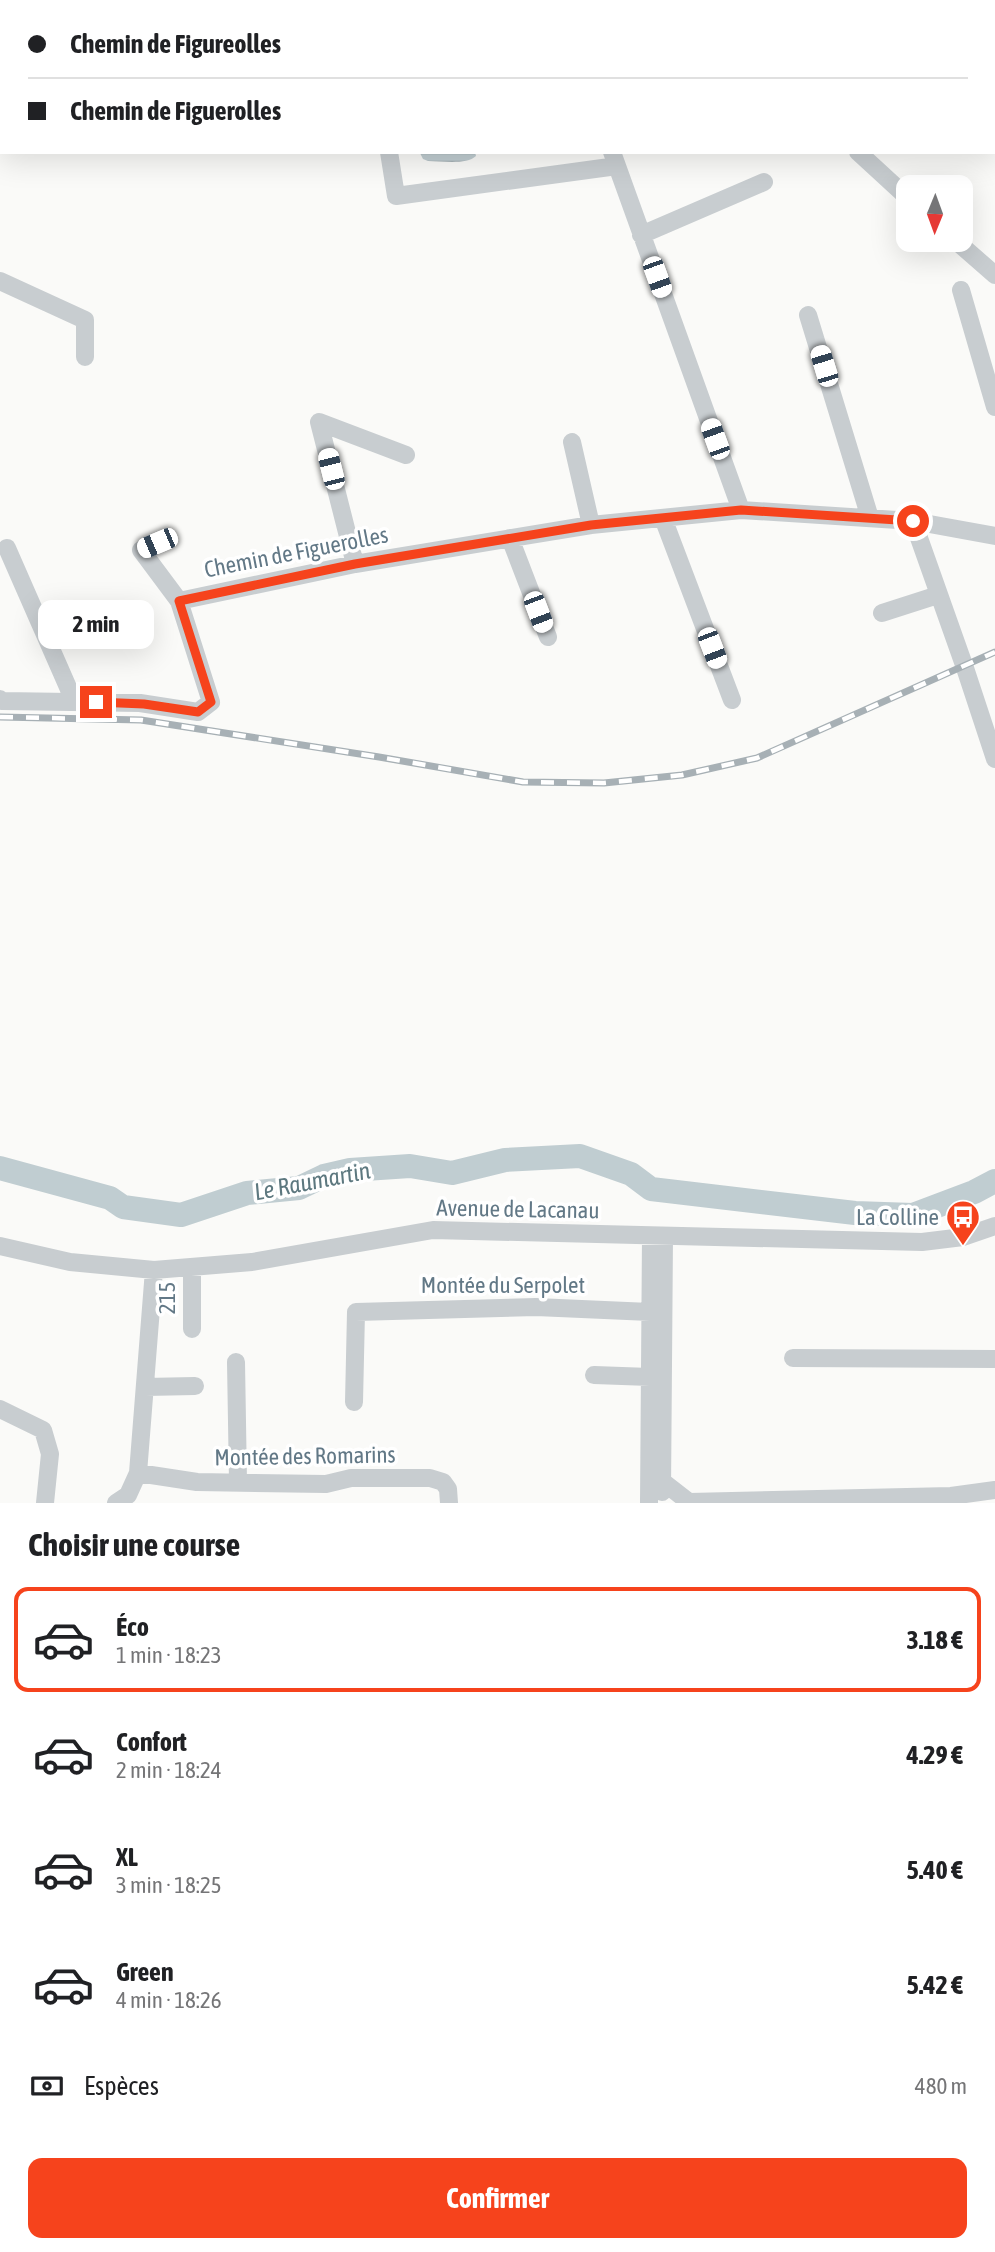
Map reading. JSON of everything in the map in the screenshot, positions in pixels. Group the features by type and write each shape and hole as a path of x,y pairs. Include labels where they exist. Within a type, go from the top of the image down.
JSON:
{"street":[{"path":"389,154 396,196 615,159 741,510"},
{"path":"860,154 896,187"},
{"path":"641,234 764,182"},
{"path":"969,252 995,275"},
{"path":"0,281 85,320 85,357"},
{"path":"961,290 995,407"},
{"path":"808,315 870,518"},
{"path":"355,564 319,422 407,455"},
{"path":"572,442 591,525"},
{"name":"Chemin de Figuerolles","path":"1,700 140,704 198,712 211,702 179,601 355,564 510,538 591,525 741,510 913,521 995,536"},
{"path":"663,518 732,700"},
{"path":"913,521 995,759"},
{"path":"510,538 548,637"},
{"path":"157,543 141,550 179,601"},
{"path":"7,548 74,701"},
{"path":"882,613 938,595"},
{"name":"Avenue de Lacanau","path":"0,1246 70,1262 153,1270 252,1262 433,1230 922,1242 963,1237 995,1226"},
{"path":"657,1236 650,1312 650,1377 658,1493"},
{"path":"657,1236 658,1493"},
{"name":"215","path":"192,1267 192,1329"},
{"path":"116,1503 128,1494 138,1473 153,1270"},
{"name":"Montée du Serpolet","path":"354,1402 356,1311 536,1307 650,1312"},
{"path":"793,1358 995,1359"},
{"path":"236,1362 238,1482"},
{"path":"594,1375 650,1377"},
{"path":"145,1387 195,1386"},
{"path":"0,1409 43,1430 50,1454 46,1503"},
{"name":"Montée des Romarins","path":"138,1473 197,1482 238,1482 327,1490 351,1478 438,1479 449,1489 449,1503"},
{"path":"658,1493 689,1502 951,1496 995,1490"},
{"path":"833,1499 857,1503"}],"shaded area":[{"path":"420,154 476,156 467,161 454,162 423,159"}],"waterway":[{"name":"Le Raumartin","path":"0,1168 110,1198 123,1207 181,1215 247,1193 299,1188 324,1176 350,1170 410,1166 452,1173 505,1160 580,1156 631,1174 651,1189 855,1213 913,1215 974,1192 995,1181"}],"railway":[{"path":"0,717 141,720 523,782 604,783 682,775 757,758 995,652"}],"place":[{"name":"La Colline","path":"963,1247"}],"route":[{"path":"96,702 144,704 198,712 211,702 179,601 355,564 591,525 741,510 913,521"}]}
